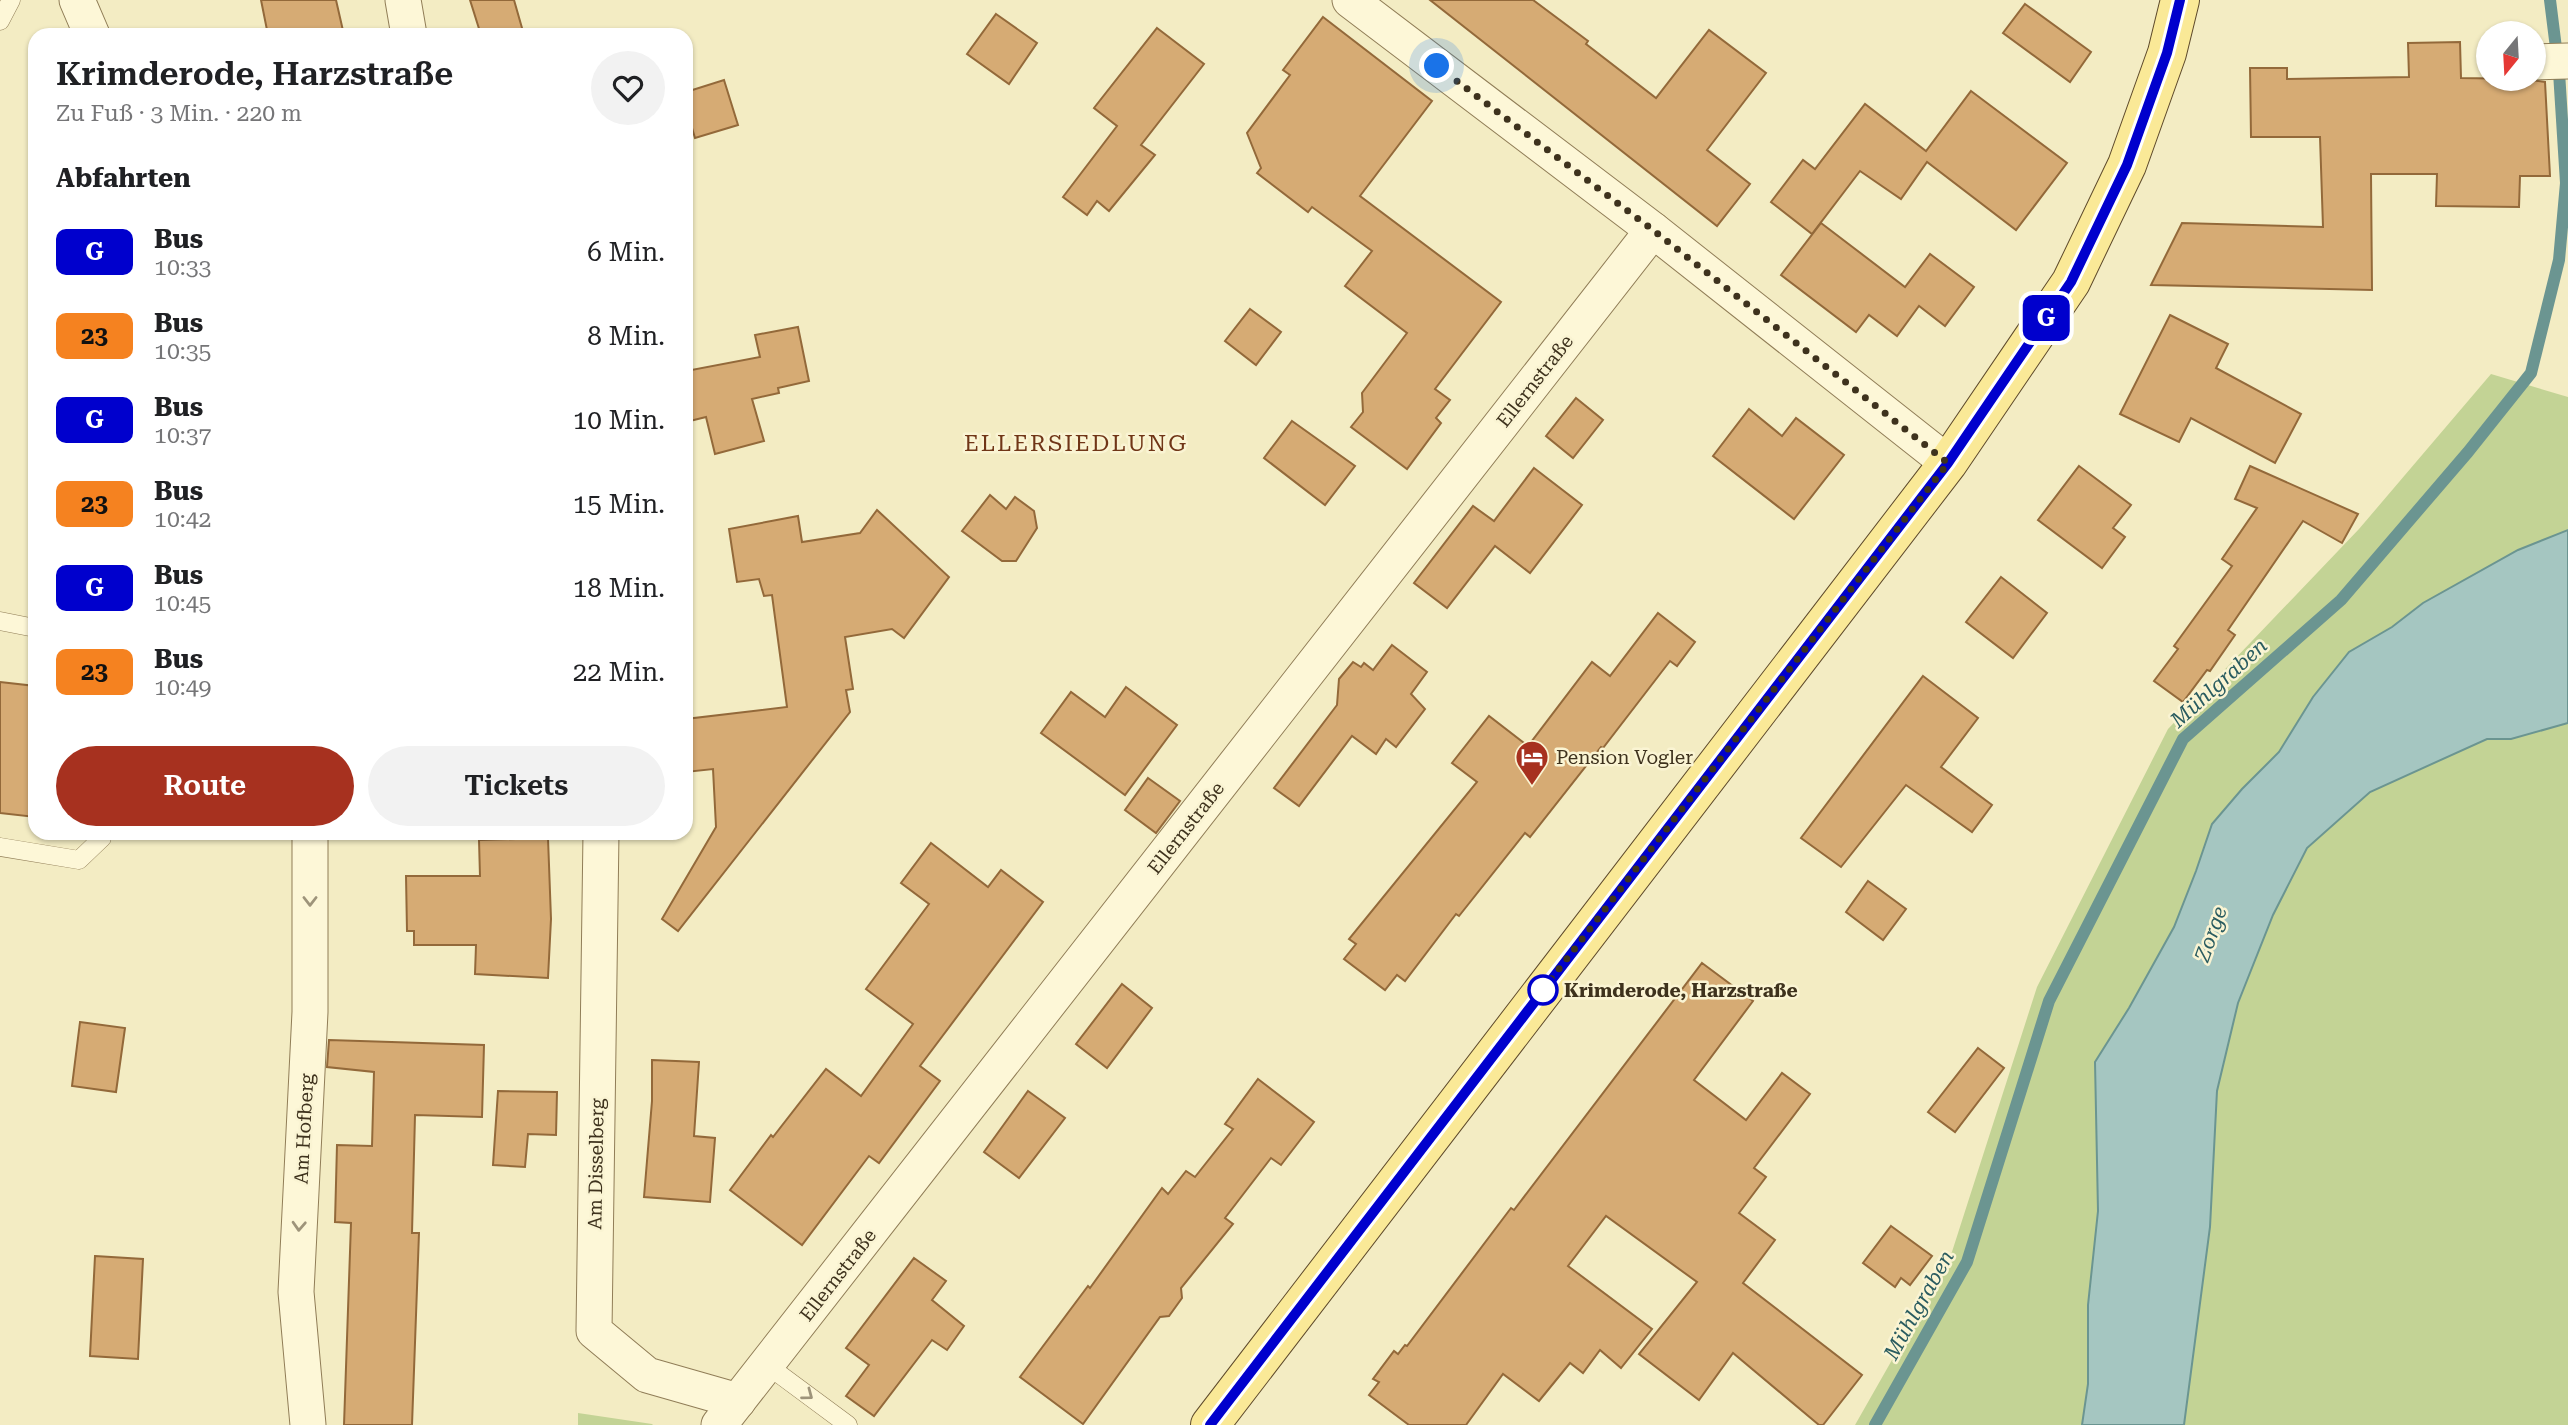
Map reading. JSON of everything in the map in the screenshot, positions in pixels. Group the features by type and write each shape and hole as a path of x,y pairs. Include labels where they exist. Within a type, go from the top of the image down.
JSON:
{"main road":[{"path":"1210,1425 1948,463 2071,282 2127,165 2167,53 2180,0"}],"street":[{"path":"77,0 89,28"},
{"path":"403,0 408,28"},
{"path":"1350,0 1653,230 1948,463"},
{"name":"Ellernstraße","path":"729,1413 1653,230"},
{"name":"Am Hofberg","path":"308,1425 296,1292 310,1012 310,840"},
{"name":"Am Disselberg","path":"601,840 594,1331 647,1375 729,1413"}],"lane":[{"path":"0,621 28,627"},
{"path":"0,846 79,860 100,840"},
{"path":"767,1365 848,1425"}],"green space":[{"path":"2491,374 2568,397 2568,530 2518,550 2423,603 2393,627 2349,652 2313,697 2279,752 2212,824 2174,927 2096,1061 2098,1211 2088,1305 2088,1384 2082,1425 1855,1425 1950,1258 2037,987 2168,729 2359,529"},
{"path":"2568,723 2568,1425 2184,1425 2210,1227 2217,1091 2238,1003 2273,915 2307,848 2370,792 2487,739 2511,739"},
{"path":"578,1413 652,1424 653,1425 578,1425"}],"water":[{"name":"Zorge","path":"2568,530 2568,723 2511,739 2487,739 2370,792 2307,848 2273,915 2238,1003 2217,1091 2210,1227 2184,1425 2082,1425 2088,1384 2088,1305 2098,1211 2095,1062 2174,927 2212,824 2279,752 2313,697 2349,652 2392,627 2423,603 2518,550"}],"building":[{"path":"261,0 336,0 342,28 267,28"},
{"path":"470,0 514,0 522,28 479,28"},
{"path":"1430,0 1533,0 1588,41 1586,44 1656,98 1709,30 1766,73 1707,150 1750,184 1717,226"},
{"path":"2025,4 2091,52 2070,82 2003,33"},
{"path":"996,14 1037,43 1009,84 967,54"},
{"path":"1323,17 1432,101 1360,196 1501,302 1435,389 1450,400 1436,418 1441,423 1407,469 1351,427 1363,412 1362,393 1407,333 1345,286 1372,251 1312,207 1308,212 1257,173 1261,168 1247,133 1290,75 1283,70"},
{"path":"1157,28 1204,64 1141,145 1155,155 1109,211 1097,201 1087,215 1063,197 1117,126 1094,108"},
{"path":"2460,42 2461,78 2476,78 2476,91 2545,91 2550,176 2520,176 2519,207 2436,206 2437,174 2371,174 2372,290 2151,285 2182,223 2323,227 2320,137 2251,137 2250,68 2287,68 2287,79 2409,77 2408,43"},
{"path":"724,80 738,125 695,138 693,90"},
{"path":"1971,91 2067,163 2016,230 1927,162 1901,199 1860,171 1812,234 1771,202 1803,160 1815,169 1865,104 1926,151"},
{"path":"1821,223 1905,287 1930,254 1974,287 1945,326 1919,306 1897,336 1869,315 1856,332 1781,275"},
{"path":"1250,309 1281,332 1256,365 1225,341"},
{"path":"2170,315 2228,344 2216,368 2301,414 2275,463 2191,418 2179,442 2120,414"},
{"path":"798,327 809,381 778,388 779,393 752,399 764,441 715,454 706,417 693,420 693,370 760,357 755,335"},
{"path":"1576,398 1603,420 1573,458 1546,436"},
{"path":"1749,409 1782,436 1796,418 1844,455 1794,519 1713,456"},
{"path":"1292,421 1355,466 1325,505 1264,458"},
{"path":"2079,466 2131,505 2113,528 2125,537 2102,568 2038,520"},
{"path":"2250,466 2358,514 2342,543 2303,521 2228,630 2235,635 2210,671 2207,670 2183,702 2154,681 2178,649 2174,646 2232,566 2222,559 2257,508 2235,499"},
{"path":"1534,468 1582,505 1530,573 1495,546 1447,608 1414,583 1473,506 1494,521"},
{"path":"990,495 1006,509 1015,497 1034,511 1037,528 1016,561 1002,561 962,531"},
{"path":"877,510 949,577 904,638 892,629 845,637 853,689 846,690 850,712 678,931 662,919 716,827 713,769 693,771 693,718 787,707 772,595 764,596 759,579 737,582 729,529 798,516 802,542 860,533"},
{"path":"2001,577 2047,613 2013,658 1966,622"},
{"path":"1658,613 1695,642 1677,666 1670,661 1530,837 1525,833 1459,916 1456,914 1405,981 1397,975 1385,990 1344,959 1356,944 1349,939 1477,782 1452,763 1489,716 1528,746 1592,662 1610,676"},
{"path":"1392,645 1427,672 1411,694 1425,709 1396,747 1386,739 1376,754 1352,736 1299,806 1274,788 1337,705 1339,679 1353,662 1361,667 1364,663 1373,670"},
{"path":"1923,676 1978,718 1941,767 1992,805 1972,832 1906,785 1841,867 1801,838"},
{"path":"0,682 28,685 28,816 0,813"},
{"path":"1126,687 1177,725 1125,795 1041,733 1071,692 1105,717"},
{"path":"1148,778 1180,801 1156,833 1125,810"},
{"path":"479,840 548,840 551,919 548,978 475,974 476,945 414,945 414,931 407,931 406,876 480,876"},
{"path":"931,843 988,887 1001,870 1043,902 920,1066 940,1081 879,1163 869,1156 802,1245 730,1190 826,1069 861,1096 913,1024 866,989 929,904 901,883"},
{"path":"1868,881 1906,909 1883,940 1846,912"},
{"path":"1702,963 1753,1001 1694,1080 1746,1120 1782,1073 1810,1094 1754,1168 1766,1177 1739,1213 1775,1240 1743,1283 1862,1375 1823,1425 1819,1425 1733,1353 1699,1400 1639,1354 1697,1282 1606,1216 1568,1266 1652,1329 1621,1368 1600,1350 1583,1373 1570,1363 1539,1401 1503,1374 1466,1425 1409,1425 1369,1395 1379,1382 1373,1379 1394,1351 1398,1354 1407,1346"},
{"path":"1122,984 1152,1008 1107,1068 1076,1044"},
{"path":"80,1022 125,1028 116,1092 72,1086"},
{"path":"329,1040 484,1045 482,1117 415,1115 412,1233 419,1233 412,1425 344,1425 351,1223 335,1222 337,1145 372,1146 374,1072 327,1067"},
{"path":"1978,1048 2004,1068 1955,1132 1928,1112"},
{"path":"652,1060 699,1062 694,1136 715,1138 710,1202 644,1197 652,1101"},
{"path":"1258,1079 1314,1122 1281,1165 1271,1158 1225,1218 1233,1224 1181,1288 1182,1298 1169,1316 1160,1317 1083,1424 1020,1377 1088,1286 1090,1288 1162,1188 1168,1194 1186,1171 1195,1177 1233,1129 1225,1124"},
{"path":"498,1091 557,1092 556,1135 528,1134 525,1167 493,1165"},
{"path":"1028,1091 1065,1118 1019,1178 984,1152"},
{"path":"1891,1226 1932,1256 1910,1285 1901,1278 1895,1287 1863,1263"},
{"path":"95,1256 143,1259 138,1359 90,1356"},
{"path":"914,1258 946,1281 932,1300 964,1326 947,1350 932,1340 874,1416 846,1396 869,1365 846,1348"}],"waterway":[{"name":"Mühlgraben","path":"1875,1425 1967,1262 2049,1001 2183,739 2341,600 2468,452 2531,373 2559,260 2566,183 2559,72 2550,0"}],"bus line":[{"name":"G","path":"1210,1425 1948,463 1979,418 2071,282 2127,165 2167,53 2180,0"}],"place":[{"name":"Pension Vogler","path":"1532,787"},
{"name":"Krimderode, Harzstraße","path":"1543,990"}],"district":[{"name":"ELLERSIEDLUNG","path":"1076,443"}],"route":[{"path":"1437,66 1653,230 1948,463 1539,995 1543,990"}]}
